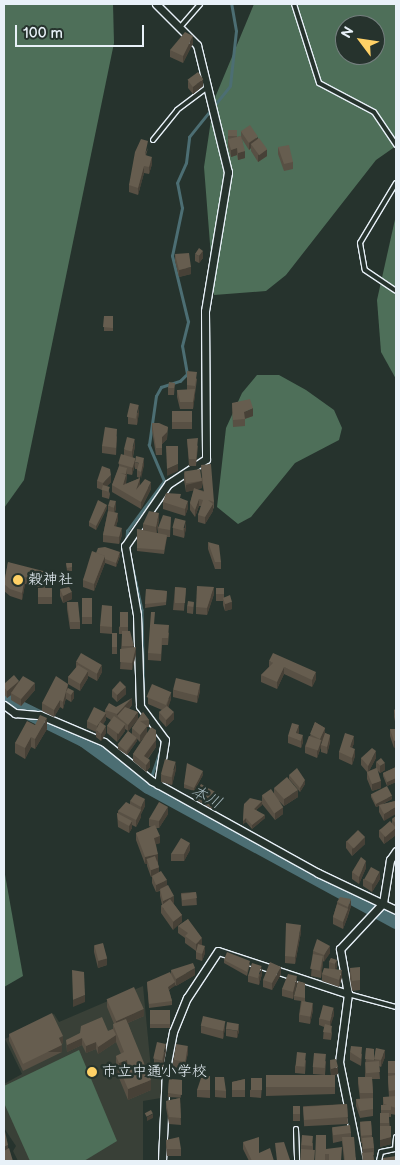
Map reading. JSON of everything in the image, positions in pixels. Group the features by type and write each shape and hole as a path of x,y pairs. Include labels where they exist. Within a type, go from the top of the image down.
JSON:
{"street":[{"path":"153,781 165,740 140,706 137,615 125,546 168,484 206,459 205,311 228,172 209,87 197,44 182,26 156,4"},
{"path":"4,704 30,717 40,715 104,742 153,781 378,908 396,910"},
{"path":"359,1161 339,1062 348,994 340,949 378,908 390,860 396,851"},
{"path":"162,1161 166,1068 173,1032 187,998 218,951 348,994"}],"lane":[{"path":"182,26 200,4"},
{"path":"294,4 319,83 374,112 396,145"},
{"path":"153,140 177,110 209,87"},
{"path":"396,183 360,243 365,270 396,292"},
{"path":"348,994 396,1007"},
{"path":"296,1129 297,1161"},
{"path":"379,1161 381,1152 396,1149 396,1137"}],"shaded area":[{"name":"市立中通小学校","path":"143,986 151,1069 164,1070 161,1098 143,1101 143,1161 18,1161 13,1151 16,1146 4,1128 4,1084 22,1074 5,1039 54,1014 59,1022"}],"green space":[{"path":"4,4 113,4 114,43 24,480 4,508"},
{"path":"254,4 396,4 396,146 376,160 286,275 266,291 214,295 204,167 214,100"},
{"path":"396,215 396,379 381,352 377,300"},
{"path":"257,375 279,375 306,390 334,410 342,428 339,440 295,463 251,517 238,524 217,507 226,428 242,393"},
{"path":"4,869 23,976 4,987"},
{"path":"79,1050 117,1141 84,1161 30,1161 4,1103 4,1086"}],"building":[{"path":"185,32 193,36 183,56 170,50"},
{"path":"198,72 203,79 193,87 187,80"},
{"path":"250,125 258,137 249,143 241,131"},
{"path":"228,130 237,130 237,136 228,136"},
{"path":"241,136 245,151 238,153 237,148 231,150 228,139"},
{"path":"259,138 267,149 259,155 251,144"},
{"path":"141,139 148,141 145,155 152,157 149,167 144,166 138,188 129,185 135,152"},
{"path":"289,145 293,162 284,164 278,147"},
{"path":"199,248 203,251 199,256 195,254"},
{"path":"189,253 191,267 179,270 175,254"},
{"path":"104,316 113,316 113,328 103,327"},
{"path":"187,371 197,372 195,386 187,385"},
{"path":"169,382 175,383 174,388 168,388"},
{"path":"195,389 193,402 180,402 177,390"},
{"path":"250,399 253,408 244,412 245,419 233,420 232,403"},
{"path":"130,403 139,405 136,419 127,417"},
{"path":"172,411 192,411 192,422 172,422"},
{"path":"152,423 159,423 168,427 167,432 162,437 162,448 156,448"},
{"path":"105,427 117,429 116,448 102,446"},
{"path":"127,437 135,439 132,452 124,450"},
{"path":"198,438 196,459 189,459 187,439"},
{"path":"166,446 178,446 178,464 167,469"},
{"path":"121,454 135,458 133,468 118,464"},
{"path":"136,456 144,458 141,472 137,470 139,463 135,462"},
{"path":"211,464 214,502 208,500 213,504 205,517 198,515 203,500 199,499 195,510 190,503 194,488 204,492 201,465"},
{"path":"102,466 110,469 111,475 103,483 97,481"},
{"path":"119,466 127,468 126,474 120,473 126,475 123,485 140,478 136,490 145,479 151,482 141,502 112,485"},
{"path":"200,469 202,481 186,483 184,472"},
{"path":"103,485 110,487 108,492 102,490"},
{"path":"166,493 181,494 180,498 188,501 185,509 163,502"},
{"path":"98,500 107,505 96,526 89,522"},
{"path":"110,500 116,501 114,508 108,506"},
{"path":"108,511 118,513 114,526 122,528 119,537 103,535"},
{"path":"149,511 159,513 156,527 143,524"},
{"path":"163,515 171,517 170,530 158,528"},
{"path":"175,518 186,521 183,531 172,528"},
{"path":"137,529 167,535 164,550 137,548"},
{"path":"208,542 219,545 221,562 215,562"},
{"path":"105,547 120,552 116,563 96,553 98,548"},
{"path":"92,551 105,556 94,584 83,580"},
{"path":"8,562 47,572 45,580 25,577 22,593 10,589 4,584"},
{"path":"66,563 72,563 72,567 67,568"},
{"path":"197,586 214,587 207,608 196,607"},
{"path":"69,587 72,592 63,596 60,589"},
{"path":"175,587 186,588 185,603 175,603"},
{"path":"38,588 52,588 52,597 38,597"},
{"path":"216,588 224,588 224,594 216,594"},
{"path":"146,589 167,591 166,602 145,604"},
{"path":"230,595 232,602 225,604 223,598"},
{"path":"82,598 92,598 92,617 82,617"},
{"path":"188,601 194,602 193,607 187,606"},
{"path":"67,602 78,602 80,622 70,622"},
{"path":"102,605 112,606 112,627 100,626"},
{"path":"120,612 128,612 128,627 120,627"},
{"path":"151,612 155,612 154,624 169,625 168,638 162,638 161,654 148,653"},
{"path":"122,631 130,631 134,646 122,646"},
{"path":"112,633 117,633 117,647 112,647"},
{"path":"136,647 132,663 120,662 120,649"},
{"path":"81,653 102,665 97,674 76,662"},
{"path":"273,653 316,672 312,680 284,667 277,682 261,675 273,663 269,661"},
{"path":"78,665 88,671 80,684 68,677"},
{"path":"14,675 19,681 7,691 4,684"},
{"path":"23,676 35,683 21,699 11,693"},
{"path":"56,676 68,684 63,702 60,700 54,710 42,703"},
{"path":"176,678 200,684 197,696 173,690"},
{"path":"120,681 126,687 117,695 112,690"},
{"path":"152,684 171,692 166,705 147,697"},
{"path":"68,688 74,691 71,695 66,692"},
{"path":"132,698 117,714 105,710 109,703 116,707"},
{"path":"167,706 174,712 166,720 159,712"},
{"path":"94,707 106,713 97,726 87,721"},
{"path":"125,707 138,712 128,725 117,716"},
{"path":"143,712 149,720 140,721 147,726 140,735 132,728"},
{"path":"40,715 47,718 35,739 31,737 25,748 15,743 27,721 35,725"},
{"path":"114,716 125,724 118,734 107,726"},
{"path":"100,722 106,726 101,734 96,730"},
{"path":"315,722 325,728 320,739 310,734"},
{"path":"292,723 299,725 296,733 303,735 301,741 288,736"},
{"path":"151,727 156,730 156,740 144,756 150,760 146,765 133,754"},
{"path":"390,729 396,729 396,740 394,741"},
{"path":"128,731 137,738 126,751 118,744"},
{"path":"325,733 330,735 327,747 321,745"},
{"path":"345,733 354,736 350,747 355,749 352,758 339,752"},
{"path":"309,736 321,740 318,750 306,746"},
{"path":"372,748 376,751 368,766 361,758"},
{"path":"381,758 385,763 380,766 376,762"},
{"path":"165,759 176,762 171,777 161,774"},
{"path":"187,763 203,771 194,788 184,784"},
{"path":"396,767 396,778 387,782 383,773"},
{"path":"297,768 305,780 300,788 289,775"},
{"path":"377,768 381,781 372,784 367,772"},
{"path":"287,777 298,790 284,799 274,788"},
{"path":"201,784 219,794 215,802 197,792"},
{"path":"387,786 392,796 376,804 371,794"},
{"path":"271,789 283,807 274,813 262,795"},
{"path":"135,794 145,799 141,807 130,801"},
{"path":"250,798 262,801 254,809 265,815 252,825 246,818 243,821 244,804"},
{"path":"395,801 396,807 384,814 379,805"},
{"path":"126,802 141,810 136,820 118,811"},
{"path":"159,802 168,807 159,821 149,819"},
{"path":"117,813 132,821 129,826 118,820"},
{"path":"396,816 396,824 392,819"},
{"path":"390,821 396,828 385,837 379,830"},
{"path":"155,825 160,836 154,838 158,854 145,857 136,833"},
{"path":"358,830 365,837 354,848 347,841"},
{"path":"181,838 190,843 184,854 171,854"},
{"path":"155,856 159,867 151,870 147,859"},
{"path":"361,857 366,861 359,877 352,872"},
{"path":"371,867 380,872 373,884 364,879"},
{"path":"161,871 167,880 156,885 152,876"},
{"path":"168,885 174,896 163,901 160,889"},
{"path":"196,892 197,898 182,900 181,894"},
{"path":"340,897 351,899 348,907 337,902"},
{"path":"170,899 182,915 173,922 161,906"},
{"path":"337,904 348,909 343,922 333,917"},
{"path":"188,919 202,938 196,944 185,936 188,933 178,926"},
{"path":"286,923 301,925 295,957 285,956"},
{"path":"317,939 330,946 324,955 313,951"},
{"path":"103,943 107,958 98,961 94,945"},
{"path":"198,944 205,946 202,954 196,952"},
{"path":"227,952 250,961 247,972 224,960"},
{"path":"313,954 323,956 320,971 310,969"},
{"path":"331,958 337,960 335,964 329,962"},
{"path":"270,962 281,967 272,983 263,980"},
{"path":"193,963 195,968 176,979 171,970"},
{"path":"252,963 262,966 258,978 248,975"},
{"path":"360,967 360,980 352,981 350,968"},
{"path":"324,968 342,970 339,980 322,974"},
{"path":"72,970 84,972 85,995 73,1000"},
{"path":"170,972 175,982 168,987 172,1001 149,1004 147,982"},
{"path":"288,974 297,976 293,992 282,989"},
{"path":"298,981 305,983 305,998 294,996"},
{"path":"134,987 144,1009 116,1021 107,999"},
{"path":"302,1001 313,1003 310,1017 300,1015"},
{"path":"323,1005 334,1008 330,1021 319,1019"},
{"path":"150,1010 170,1010 170,1024 150,1024"},
{"path":"52,1013 63,1036 59,1038 62,1045 23,1064 9,1034"},
{"path":"203,1016 225,1021 223,1031 201,1026"},
{"path":"102,1017 108,1031 113,1029 116,1035 98,1047 96,1042 86,1046 82,1038 67,1045 66,1040 80,1033 81,1026"},
{"path":"126,1019 151,1080 128,1089 119,1068 128,1064 127,1060 119,1063 116,1056 124,1052 113,1024"},
{"path":"227,1022 239,1024 238,1031 226,1029"},
{"path":"325,1024 332,1026 331,1033 323,1032"},
{"path":"157,1042 166,1044 162,1061 153,1059"},
{"path":"176,1044 188,1046 185,1062 173,1060"},
{"path":"351,1046 362,1047 361,1059 350,1052"},
{"path":"366,1048 374,1049 374,1060 365,1059"},
{"path":"376,1048 385,1050 381,1060 374,1059"},
{"path":"297,1052 306,1053 304,1067 296,1066"},
{"path":"314,1053 326,1054 325,1068 313,1067"},
{"path":"336,1059 338,1067 331,1069 330,1060"},
{"path":"379,1061 380,1072 366,1073 365,1062"},
{"path":"388,1061 396,1061 396,1073 388,1073"},
{"path":"266,1075 335,1075 335,1087 266,1087"},
{"path":"396,1075 396,1090 389,1091 388,1076"},
{"path":"210,1076 210,1090 197,1090 201,1078"},
{"path":"215,1077 224,1077 226,1091 215,1090"},
{"path":"358,1077 372,1077 373,1093 360,1093"},
{"path":"251,1078 262,1078 262,1090 251,1090"},
{"path":"169,1079 182,1080 182,1095 168,1093"},
{"path":"245,1079 245,1090 232,1090 232,1082"},
{"path":"396,1096 396,1108 384,1104 383,1097"},
{"path":"180,1098 181,1118 169,1117 166,1101"},
{"path":"373,1098 373,1109 360,1111 356,1099"},
{"path":"347,1104 348,1117 304,1120 303,1107"},
{"path":"381,1105 391,1105 391,1110 381,1110"},
{"path":"293,1106 300,1106 300,1114 293,1114"},
{"path":"151,1110 153,1114 147,1117 145,1113"},
{"path":"380,1113 389,1113 389,1123 380,1123"},
{"path":"371,1121 372,1135 361,1136 360,1122"},
{"path":"350,1125 351,1133 333,1135 332,1127"},
{"path":"380,1126 391,1126 391,1137 380,1140"},
{"path":"4,1127 8,1145 4,1147"},
{"path":"302,1135 313,1136 312,1146 301,1145"},
{"path":"316,1135 326,1135 326,1149 342,1147 341,1161 329,1161 329,1154 325,1154 325,1161 315,1161"},
{"path":"179,1137 181,1149 167,1149 166,1140"},
{"path":"259,1137 259,1153 270,1148 274,1161 252,1161 243,1142"},
{"path":"342,1137 354,1137 356,1161 345,1161"},
{"path":"373,1137 374,1148 363,1149 362,1138"},
{"path":"284,1142 290,1160 277,1161 275,1143"},
{"path":"9,1148 13,1161 4,1161 4,1151"},
{"path":"301,1149 315,1150 314,1161 300,1161"},
{"path":"373,1152 374,1161 363,1161 362,1153"},
{"path":"396,1156 395,1161 383,1161 383,1158"}],"waterway":[{"path":"126,543 127,531 164,481 149,445 156,396 161,387 180,381 187,374 182,346 188,322 172,256 182,208 177,183 186,163 189,137 230,86 236,31 231,4"},
{"path":"129,550 142,610 144,704"},
{"name":"本川","path":"4,700 83,739 148,786 396,921"},
{"path":"148,786 162,745 159,735"}],"place":[{"name":"穀神社","path":"18,580"},
{"name":"市立中通小学校","path":"92,1072"}]}
